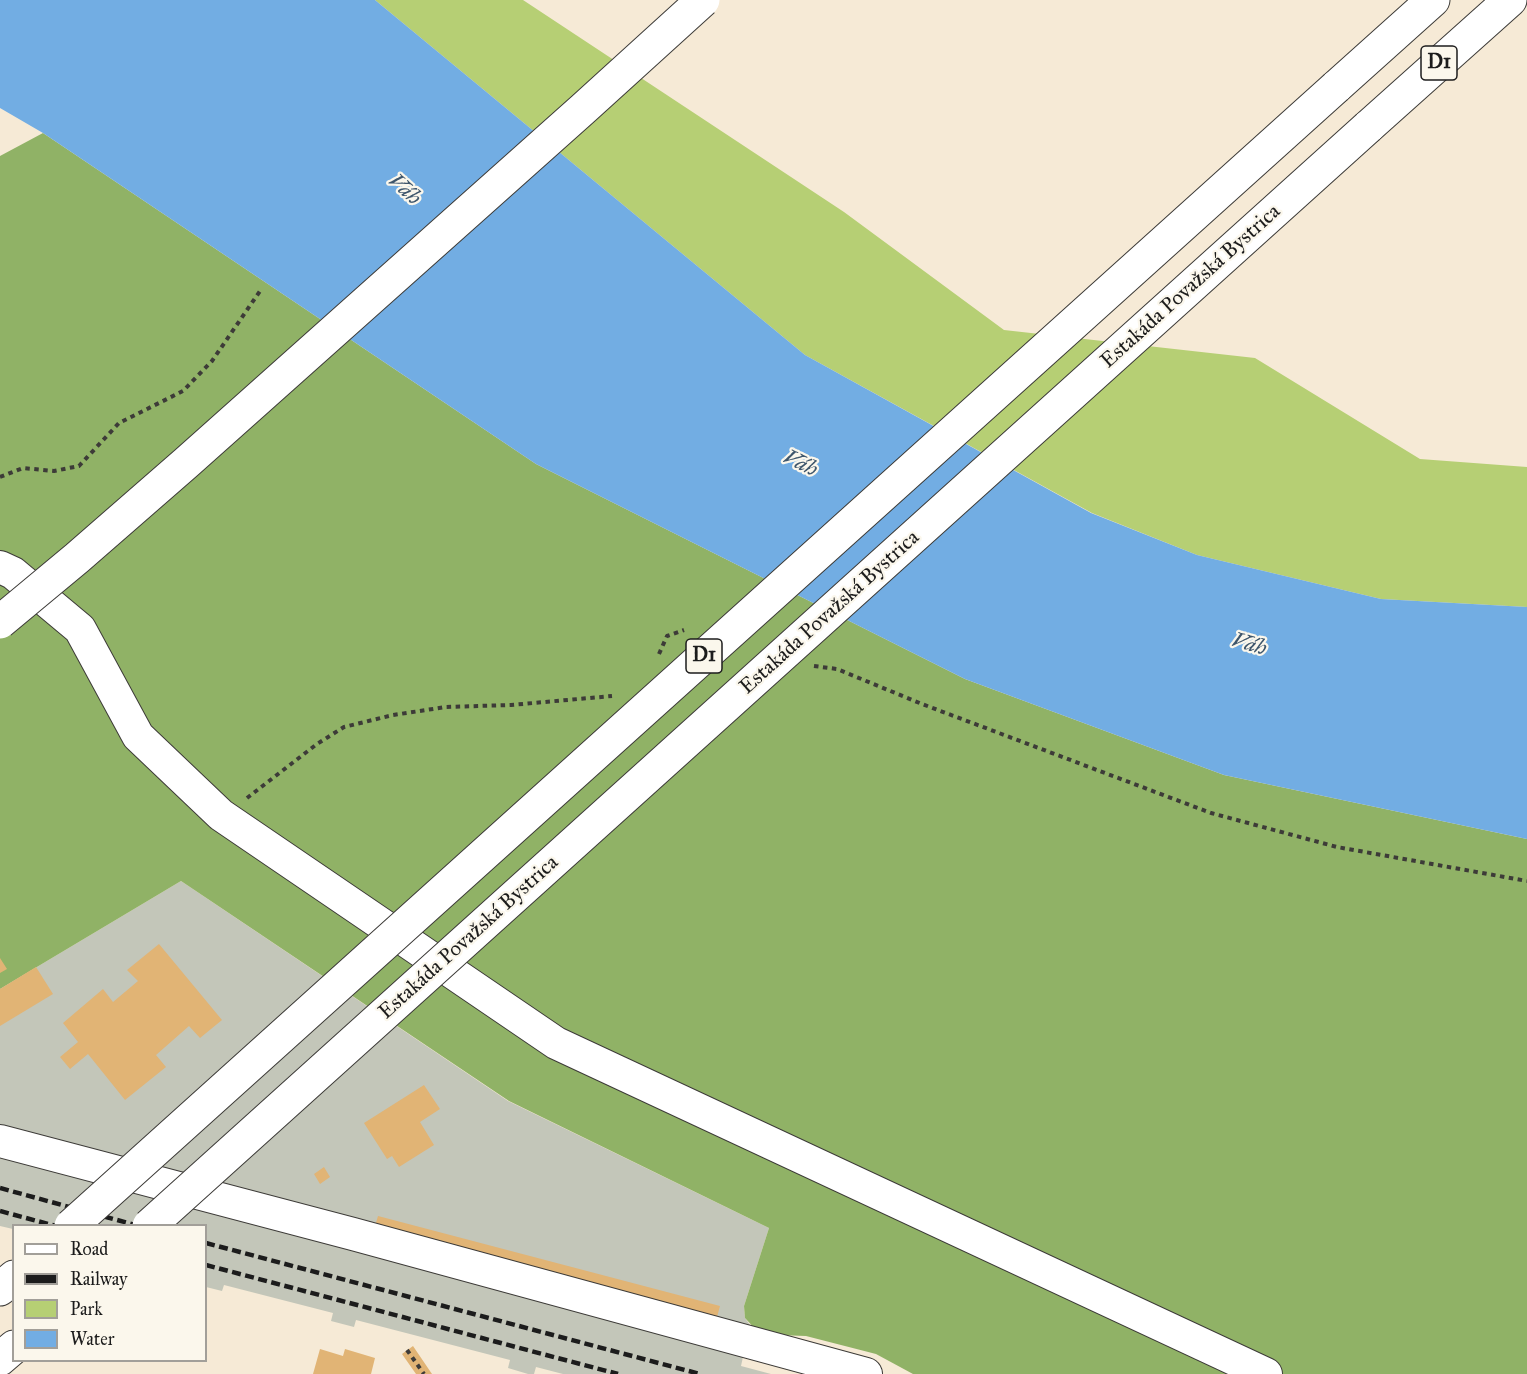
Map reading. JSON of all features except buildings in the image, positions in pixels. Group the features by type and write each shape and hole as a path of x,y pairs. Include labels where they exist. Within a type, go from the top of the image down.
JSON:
{"highway":[{"path":"0,622 203,448 703,0"},
{"name":"D1","path":"73,1224 1432,0"},
{"name":"Estakáda Považská Bystrica","path":"151,1224 1510,0"},
{"path":"0,1289 12,1279"},
{"path":"0,1359 12,1349"}],"lane":[{"path":"0,567 13,573 80,629 138,736 221,815 556,1043 1266,1374"},
{"path":"0,1141 365,1237 866,1374"}],"path":[{"path":"0,477 23,468 54,471 79,466 119,423 183,392 212,361 260,291"},
{"path":"656,662 667,636 689,629"},
{"path":"813,666 837,669 988,730 1211,813 1337,847 1527,881"},
{"path":"221,815 344,727 393,715 446,706 511,705 616,696"},
{"path":"407,1350 424,1374"}],"shaded area":[{"path":"181,881 508,1101 769,1228 744,1306 745,1318 750,1325 741,1366 771,1374 563,1374 536,1367 534,1374 528,1374 508,1368 510,1360 356,1320 354,1327 331,1321 333,1313 224,1285 222,1291 207,1287 207,1224 12,1224 12,1229 0,1226 0,989"}],"green space":[{"path":"375,0 523,0 844,212 1004,330 1255,358 1420,459 1527,467 1527,607 1381,599 1197,555 1092,513 805,355"},
{"path":"43,133 536,464 965,679 1224,775 1527,839 1527,1374 913,1374 876,1354 806,1336 778,1335 757,1331 745,1318 744,1306 769,1228 509,1101 181,881 0,989 0,156"}],"water":[{"name":"Váh","path":"0,0 375,0 805,355 1091,513 1197,555 1381,599 1527,607 1527,839 1224,775 965,679 536,464 43,133 0,108"}],"railway":[{"path":"0,1188 132,1224"},
{"path":"0,1211 49,1224"},
{"path":"207,1243 700,1374"},
{"path":"207,1265 618,1374"}]}
